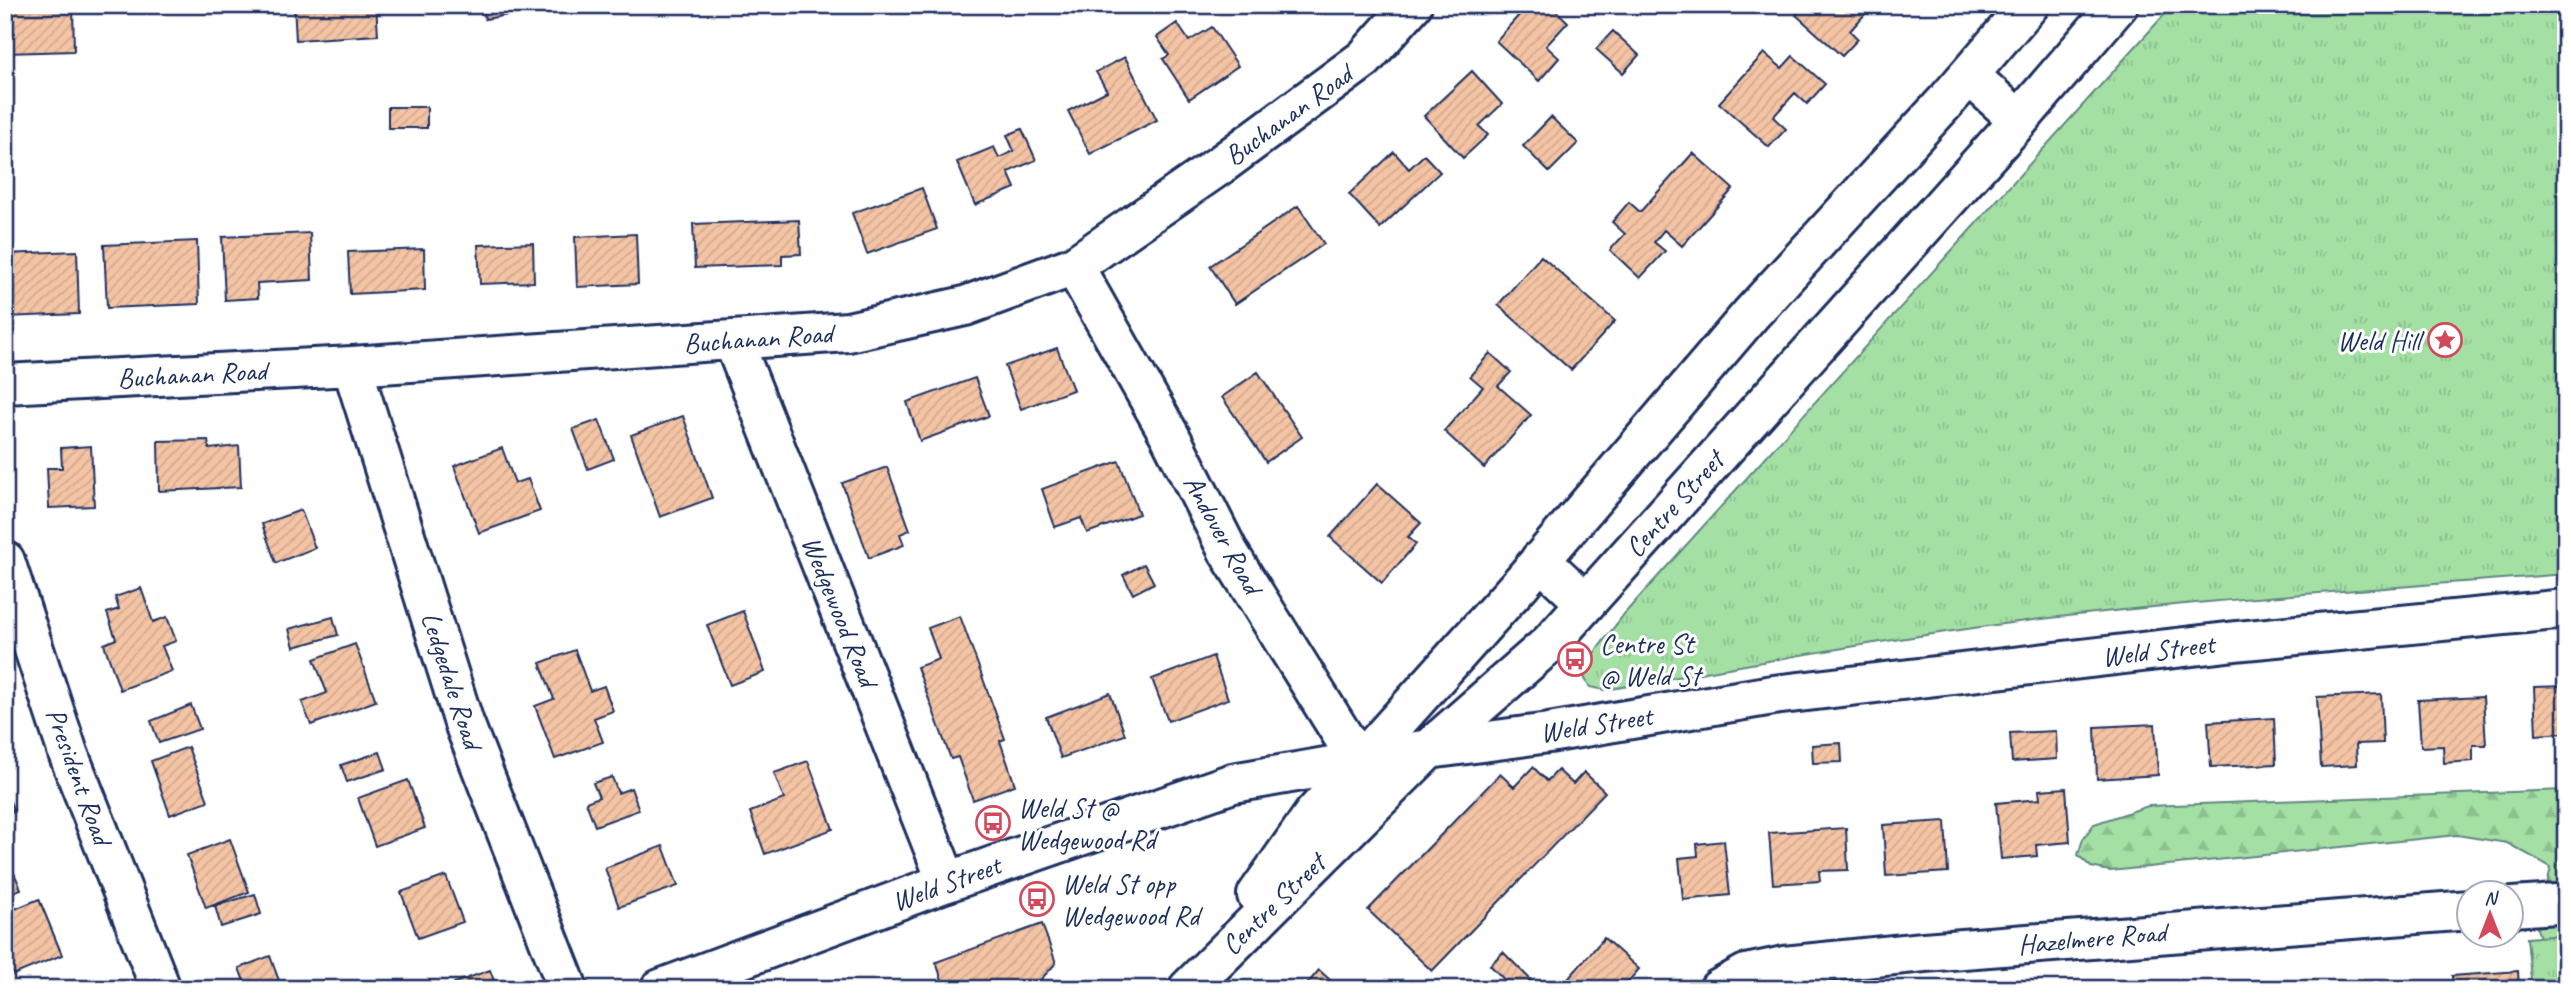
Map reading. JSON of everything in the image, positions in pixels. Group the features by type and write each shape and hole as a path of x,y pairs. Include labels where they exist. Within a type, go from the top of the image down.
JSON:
{"street":[{"name":"Buchanan Road","path":"5,384 352,366 848,332 965,306 1074,266 1223,163 1364,59 1412,5"},
{"name":"Centre Street","path":"1194,982 1313,815 1541,560 1751,314 1969,75 2029,5"},
{"name":"Centre Street","path":"1194,982 1429,749 1550,643 2019,120 2118,5"},
{"path":"1969,75 2019,120"},
{"name":"Andover Road","path":"1074,266 1170,436 1229,553 1359,762 1386,792"},
{"name":"Wedgewood Road","path":"733,340 947,882"},
{"name":"Ledgedale Road","path":"352,366 464,723 568,989"},
{"path":"1541,560 1586,603"},
{"name":"President Road","path":"5,561 68,753 161,989"},
{"name":"Weld Street","path":"660,989 947,882 1233,783 1773,695 2236,641 2566,609"},
{"path":"2526,906 2557,904"},
{"name":"Hazelmere Road","path":"1719,989 1746,974 1797,977 1924,952 2456,911"}],"green space":[{"path":"2173,5 2566,5 2566,574 2086,614 1863,645 1606,690 1590,687 1582,669 1625,613"},
{"path":"2566,790 2566,989 2558,989 2537,929 2551,867 2507,843 2457,835 2110,871 2091,867 2078,855 2083,839 2094,824 2148,806"},
{"path":"2566,857 2566,989 2532,989 2527,938 2564,935 2559,858"}],"building":[{"path":"294,5 376,5 378,35 296,40"},
{"path":"482,5 564,5 485,19"},
{"path":"1528,5 1550,5 1568,22 1546,46 1559,58 1539,81 1496,41"},
{"path":"1805,5 1873,5 1850,31 1858,39 1842,56 1796,15"},
{"path":"73,7 74,51 5,53 5,9"},
{"path":"1177,23 1189,41 1212,27 1238,66 1189,99 1163,59 1169,55 1157,37"},
{"path":"1613,31 1639,55 1623,73 1596,49"},
{"path":"1764,53 1782,68 1793,56 1825,84 1807,104 1795,93 1773,117 1786,129 1769,147 1719,103"},
{"path":"1125,57 1157,120 1090,154 1068,111 1107,91 1096,72"},
{"path":"1472,71 1502,104 1479,126 1488,135 1463,158 1424,116"},
{"path":"388,107 427,107 427,128 388,128"},
{"path":"1551,117 1578,143 1549,172 1523,146"},
{"path":"1022,129 1036,160 1008,172 1015,188 975,205 957,162 994,147 999,158 1014,151 1007,135"},
{"path":"1394,152 1409,169 1424,155 1440,172 1380,228 1349,194"},
{"path":"1693,153 1733,189 1682,246 1664,230 1654,242 1665,251 1640,278 1610,250 1625,234 1612,222 1629,202 1640,212"},
{"path":"922,188 937,229 867,254 852,213"},
{"path":"1298,206 1324,244 1235,304 1210,266"},
{"path":"799,220 801,254 782,255 782,265 695,268 693,224"},
{"path":"310,233 312,280 257,283 258,298 225,300 222,237"},
{"path":"636,234 638,284 577,287 575,237"},
{"path":"197,241 199,304 107,308 104,245"},
{"path":"533,243 534,282 480,284 478,245"},
{"path":"424,249 425,290 350,294 348,252"},
{"path":"77,251 79,314 5,317 5,254"},
{"path":"1541,256 1615,321 1571,370 1498,305"},
{"path":"1057,348 1073,390 1021,409 1005,366"},
{"path":"1490,353 1511,372 1498,386 1531,415 1484,468 1444,431 1483,387 1470,376"},
{"path":"1258,372 1302,437 1266,462 1222,397"},
{"path":"975,378 989,416 920,441 907,402"},
{"path":"683,416 712,498 660,517 631,435"},
{"path":"599,420 614,459 588,469 573,429"},
{"path":"208,440 209,449 239,446 241,487 159,491 158,441"},
{"path":"91,446 94,506 49,508 47,468 62,468 61,448"},
{"path":"502,448 515,483 528,479 540,511 479,533 454,466"},
{"path":"1119,461 1139,514 1087,533 1081,518 1055,527 1042,489"},
{"path":"887,467 910,530 900,534 904,545 869,558 842,483"},
{"path":"1377,484 1421,523 1408,537 1416,544 1382,583 1330,537"},
{"path":"301,510 315,548 276,563 262,524"},
{"path":"1144,564 1154,583 1133,594 1123,575"},
{"path":"141,588 153,622 167,617 176,641 162,646 172,671 120,690 104,644 116,639 107,613 119,609 115,597"},
{"path":"743,611 765,672 730,685 707,625"},
{"path":"960,616 1005,739 1000,741 1015,785 973,800 958,757 951,759 917,667 939,659 928,628"},
{"path":"333,617 338,635 294,647 289,629"},
{"path":"355,644 376,701 311,725 302,702 327,693 314,659"},
{"path":"575,650 590,691 604,686 613,711 594,718 603,742 555,759 535,706 554,699 540,663"},
{"path":"1213,656 1228,699 1168,721 1152,679"},
{"path":"2566,686 2566,733 2536,735 2534,687"},
{"path":"1110,693 1125,735 1061,758 1046,717"},
{"path":"2381,694 2383,743 2356,744 2357,765 2321,767 2317,697"},
{"path":"2483,697 2486,745 2473,745 2473,761 2444,763 2443,746 2421,747 2418,700"},
{"path":"191,705 200,729 159,743 151,721"},
{"path":"2274,718 2276,764 2211,767 2208,722"},
{"path":"2155,724 2158,775 2097,779 2095,727"},
{"path":"2056,731 2057,759 2012,762 2010,733"},
{"path":"1841,743 1842,762 1813,763 1812,745"},
{"path":"188,747 208,801 170,815 151,761"},
{"path":"380,752 386,769 347,782 341,765"},
{"path":"808,761 833,829 765,854 750,812 784,799 774,773"},
{"path":"1533,767 1547,781 1558,770 1573,784 1584,772 1605,792 1432,971 1368,910 1500,774 1514,787"},
{"path":"612,777 618,793 631,788 639,810 595,826 586,802 599,797 593,783"},
{"path":"408,780 425,828 375,846 358,798"},
{"path":"2066,788 2070,842 2036,845 2037,856 2001,859 1996,803 2040,799 2039,790"},
{"path":"5,790 14,811 5,815"},
{"path":"1945,821 1948,872 1886,876 1883,825"},
{"path":"1846,828 1848,870 1819,871 1820,881 1773,884 1769,833"},
{"path":"230,839 249,892 206,908 187,855"},
{"path":"1724,841 1730,895 1683,900 1679,858 1698,856 1697,844"},
{"path":"663,846 678,886 619,907 605,868"},
{"path":"14,873 21,889 5,895 5,877"},
{"path":"446,876 463,922 418,938 401,892"},
{"path":"255,894 261,914 221,927 215,906"},
{"path":"39,899 62,955 13,975 5,956 5,913"},
{"path":"1042,924 1056,963 1032,989 945,989 936,962"},
{"path":"1604,938 1639,969 1622,989 1581,989 1569,978"},
{"path":"1503,952 1531,980 1522,989 1513,989 1490,965"},
{"path":"270,956 282,989 247,989 239,968"},
{"path":"490,970 497,989 456,989 454,983"},
{"path":"1319,970 1340,989 1303,989"},
{"path":"2518,971 2519,989 2453,989 2452,976"},
{"path":"2411,981 2412,989 2342,989 2342,986"}],"place":[{"name":"Weld Hill","path":"2445,340"},
{"name":"Centre St @ Weld St","path":"1575,659"},
{"name":"Weld St @ Wedgewood Rd","path":"993,823"},
{"name":"Weld St opp Wedgewood Rd","path":"1037,899"}]}
